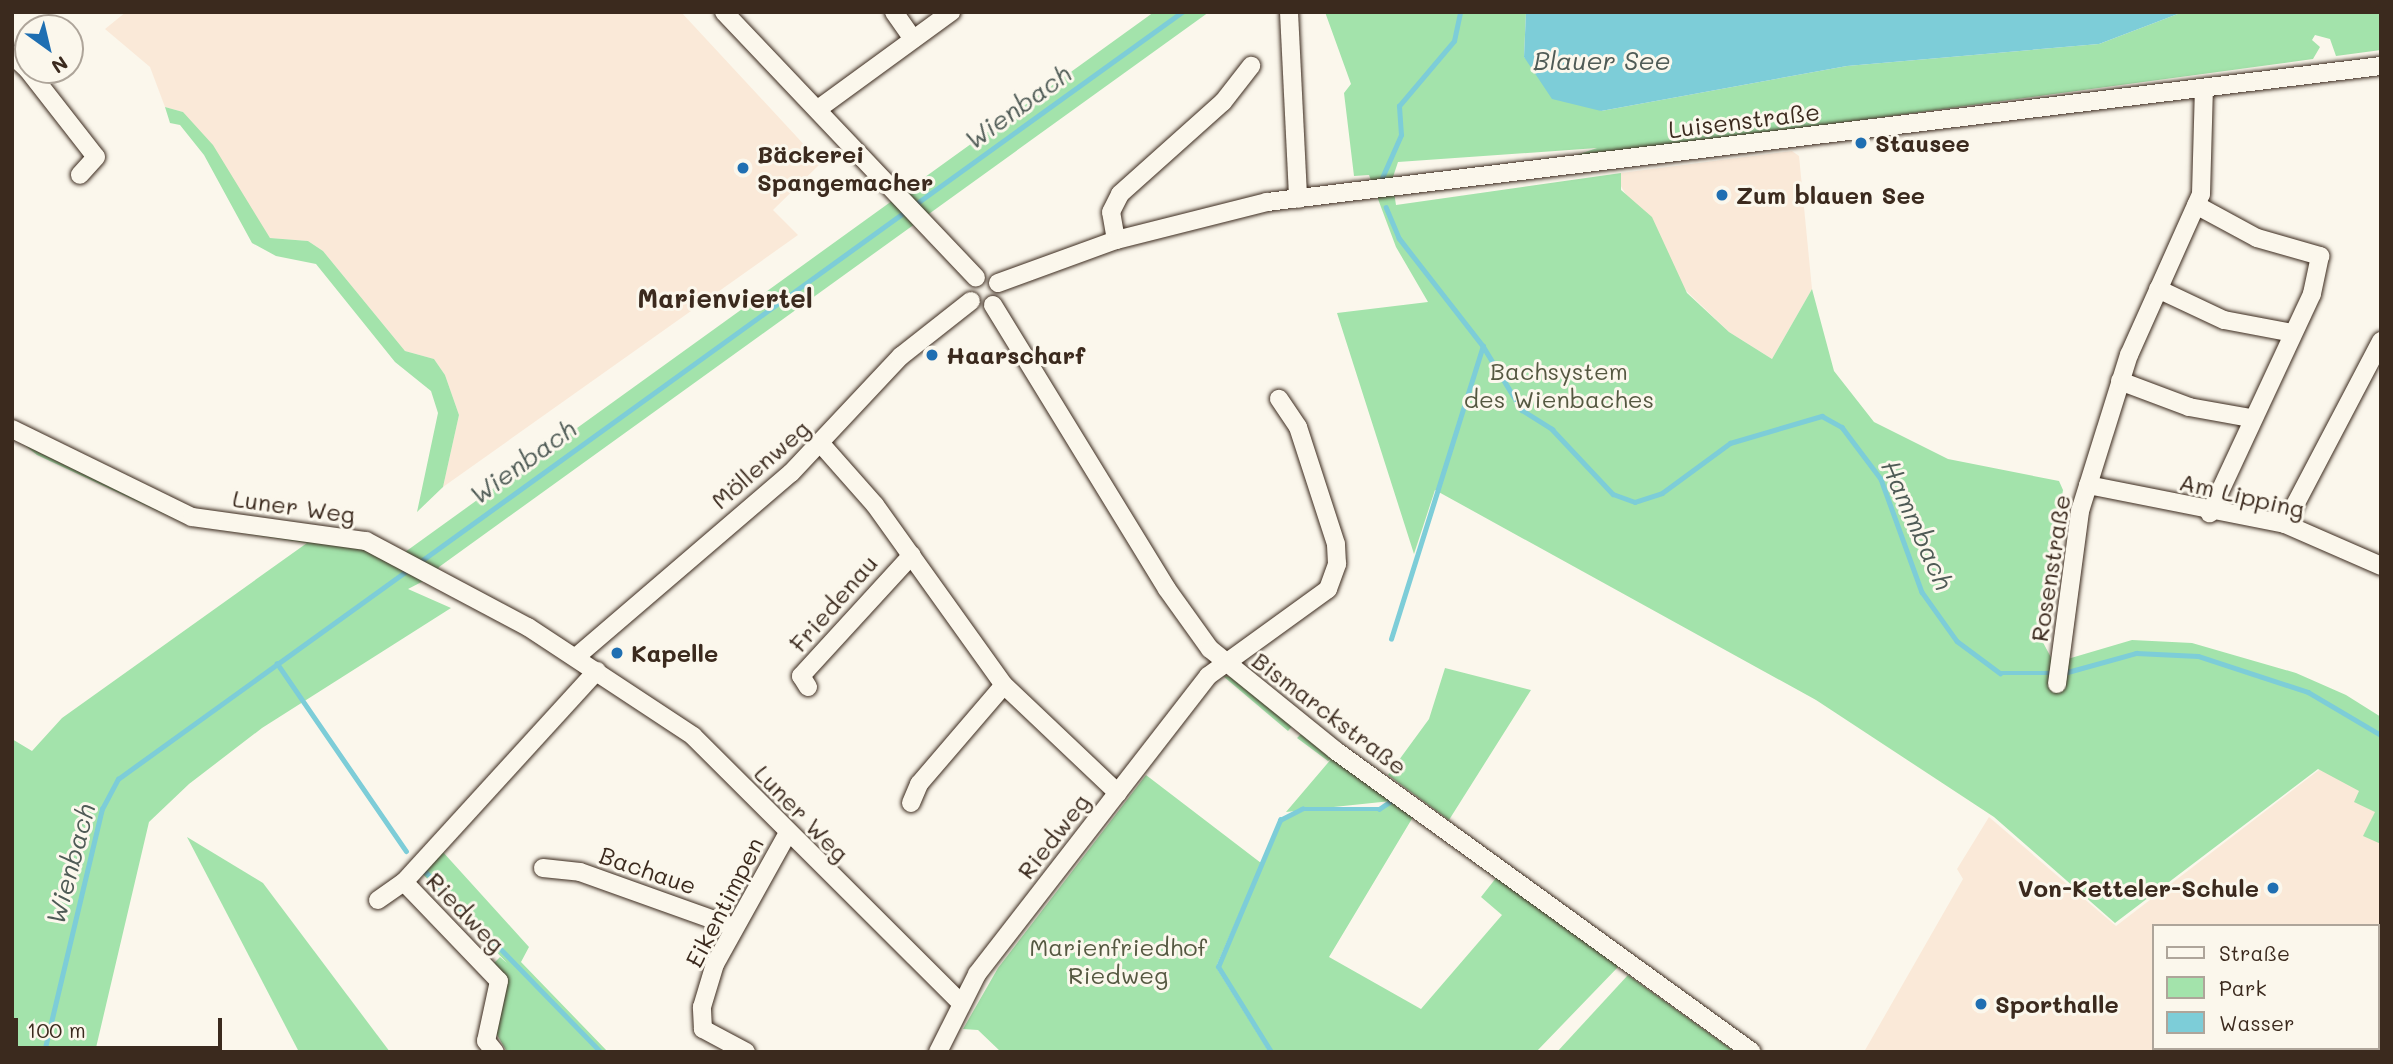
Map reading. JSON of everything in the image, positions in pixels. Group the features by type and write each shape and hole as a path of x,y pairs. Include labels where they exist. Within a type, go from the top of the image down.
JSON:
{"street":[{"path":"724,12 924,218 976,278 998,283 993,305 971,300 968,288 976,278"},
{"path":"894,12 913,39"},
{"path":"818,109 951,12"},
{"path":"1289,12 1298,199"},
{"path":"1116,240 1111,212 1120,194 1223,102 1251,66"},
{"name":"Luisenstraße","path":"998,283 1116,240 1217,212 1298,199 2381,66"},
{"path":"39,84 96,157 80,175"},
{"name":"Rosenstraße","path":"2057,684 2088,485 2120,381 2196,205 2205,152 2204,88"},
{"path":"2196,205 2258,238 2320,256 2293,333 2251,418 2210,513"},
{"path":"2158,289 2224,320 2293,333"},
{"name":"Möllenweg","path":"576,657 822,445 901,356 971,300"},
{"name":"Bismarckstraße","path":"993,305 1167,589 1223,661 1336,751 1752,1052"},
{"path":"2285,524 2380,344"},
{"path":"2120,381 2189,407 2251,418"},
{"name":"Riedweg","path":"938,1052 960,1002 1118,793 1223,661 1319,600 1337,564 1298,427 1279,399"},
{"name":"Luner Weg","path":"12,429 192,517 349,536 400,558 576,657 693,736 960,1002"},
{"name":"Friedenau","path":"822,445 912,555 1003,685 1118,793"},
{"name":"Am Lipping","path":"2088,485 2210,513 2285,524 2381,566"},
{"name":"Friedenau","path":"808,687 801,676 912,555"},
{"path":"378,900 404,882 597,671"},
{"path":"911,803 919,784 1003,685"},
{"name":"Eikentimpen","path":"746,1052 702,1029 715,964 788,833"},
{"name":"Bachaue","path":"543,868 580,872 734,928"},
{"name":"Riedweg","path":"404,882 499,981 486,1041 495,1052"}],"shaded area":[{"path":"126,12 681,12 821,163 773,210 798,235 443,487 459,415 445,375 434,359 405,351 323,251 308,241 270,238 183,112 165,107 150,67 105,29"},
{"path":"1792,151 1799,156 1812,289 1772,359 1729,332 1673,278 1617,179 1621,173"},
{"name":"Von-Ketteler-Schule","path":"2358,740 2381,751 2381,1052 1864,1052 1963,879 1957,869 1989,817 2116,926"}],"green space":[{"path":"1154,12 1209,12 439,567 435,575 408,589 451,608 262,728 189,784 149,822 95,1052 12,1052 12,739 32,751 62,718 307,543 188,525 37,455 12,435 185,521 357,543 394,560"},
{"name":"Bachsystem des Wienbaches","path":"1325,12 1526,12 1524,57 1601,111 1847,66 2099,44 2183,12 2381,12 2381,50 2336,56 2330,39 2315,35 2312,40 2320,47 2313,59 1618,153 1571,157 1597,148 1398,162 1392,180 1396,205 1621,173 1621,190 1652,217 1687,293 1729,332 1772,359 1812,289 1834,371 1874,422 1948,459 2059,481 2063,490 2039,635 2054,663 2132,640 2192,643 2296,673 2346,695 2381,717 2381,844 2363,836 2375,812 2354,802 2359,791 2318,769 2115,923 1994,817 1816,700 1435,490 1414,554 1337,313 1428,302 1396,247 1369,175 1354,176 1344,93 1351,84"},
{"path":"165,107 183,112 213,145 270,238 308,241 323,251 405,351 434,359 445,375 459,415 443,487 417,512 438,413 431,391 395,362 316,264 276,256 252,243 204,155 180,125 170,123"},
{"path":"1445,668 1531,690 1449,820 1388,775 1429,719"},
{"path":"1223,676 1232,677 1294,724 1288,731"},
{"path":"1303,732 1619,966 1536,1052 1273,1052 1220,967 1281,821 1303,811 1378,810 1391,801 1286,812 1332,758 1328,761 1297,738","holes":["1413,817 1496,878 1481,897 1502,915 1421,1009 1329,957"]},
{"name":"Marienfriedhof Riedweg","path":"1146,775 1261,863 1216,967 1269,1052 1001,1052 978,1030 963,1029 998,968"},
{"path":"187,837 263,883 390,1052 299,1052"},
{"path":"442,851 529,947 521,962 608,1052 507,1052 485,1014 491,966 500,957 507,963 414,865"},
{"path":"1628,975 1735,1052 1557,1052"}],"water":[{"name":"Blauer See","path":"1526,12 2183,12 2099,44 1847,66 1601,111 1552,99 1524,57"}],"waterway":[{"name":"Wienbach","path":"913,206 1182,12"},
{"name":"Hammbach","path":"1382,178 1401,135 1399,106 1454,41 1460,12"},
{"name":"Hammbach","path":"1386,207 1399,238 1483,346 1522,410 1552,429 1613,494 1635,502 1662,493 1730,443 1822,416 1842,427 1881,479 1922,592 1957,641 2000,673 2055,673"},
{"name":"Wienbach","path":"417,564 906,211"},
{"path":"1391,639 1483,346"},
{"name":"Wienbach","path":"44,1052 102,809 118,779 409,569"},
{"name":"Hammbach","path":"2064,673 2136,653 2198,656 2308,692 2381,735"},
{"path":"277,663 406,851"},
{"path":"1271,1052 1218,967 1280,820 1302,809 1379,809 1391,801"},
{"path":"424,870 601,1052"}],"place":[{"name":"Stausee","path":"1861,143"},
{"name":"Bäckerei Spangemacher","path":"743,168"},
{"name":"Zum blauen See","path":"1722,195"},
{"name":"Haarscharf","path":"932,355"},
{"name":"Kapelle","path":"617,653"},
{"name":"Von-Ketteler-Schule","path":"2273,888"},
{"name":"Sporthalle","path":"1981,1004"}],"district":[{"name":"Marienviertel","path":"725,299"}]}
